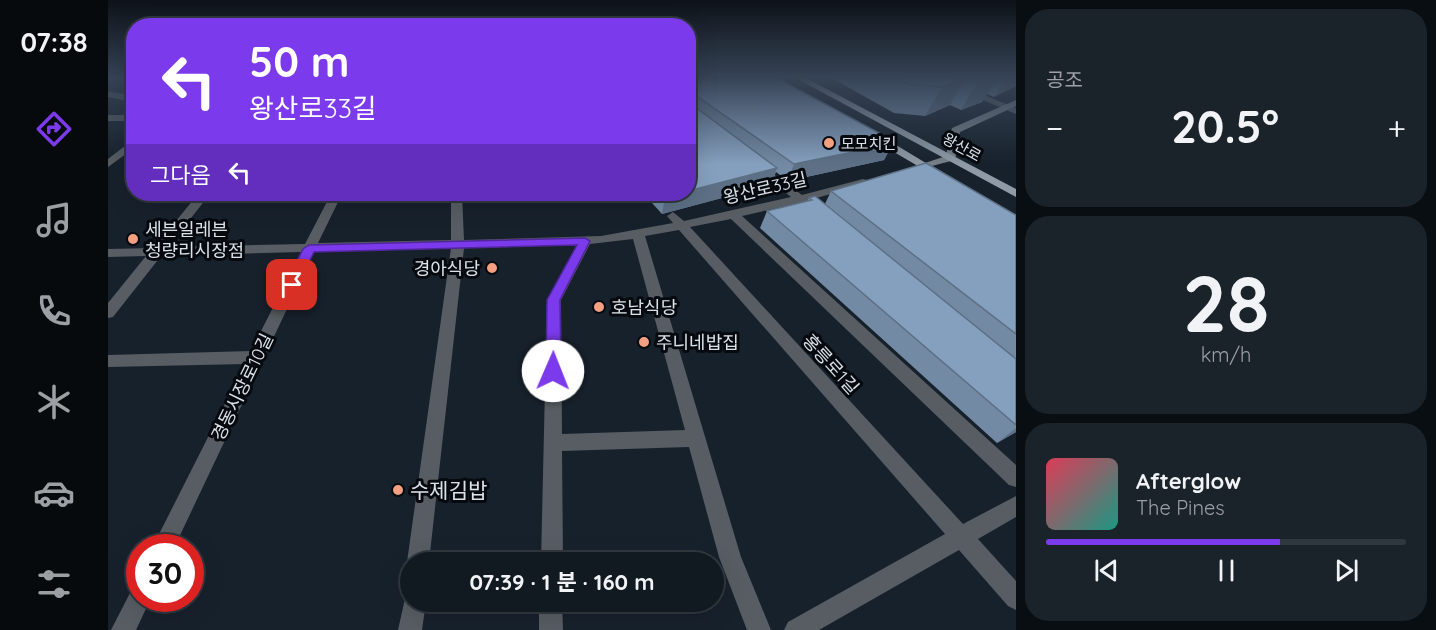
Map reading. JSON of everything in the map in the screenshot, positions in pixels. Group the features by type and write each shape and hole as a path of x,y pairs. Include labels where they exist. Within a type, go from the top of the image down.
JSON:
{"main road":[{"name":"왕산로","path":"854,106 1016,194"},
{"path":"924,165 951,158 955,130 1013,107"},
{"name":"왕산로","path":"869,133 950,180"}],"street":[{"path":"108,118 126,118"},
{"path":"108,164 126,149"},
{"path":"745,156 819,214"},
{"path":"902,171 924,165"},
{"name":"왕산로33길","path":"108,253 585,241 638,234 677,221 733,213 801,199 879,177"},
{"path":"108,313 198,201"},
{"name":"경동시장로10길","path":"171,534 333,201"},
{"path":"419,552 458,245 456,201"},
{"path":"733,213 1016,478"},
{"name":"홍릉로1길","path":"677,221 1016,598"},
{"path":"638,234 730,557 759,630"},
{"path":"552,552 554,300 585,241"},
{"path":"108,361 256,357"},
{"path":"553,443 697,438"},
{"path":"796,630 1016,506"},
{"path":"123,630 132,612"},
{"path":"410,630 413,612"},
{"path":"551,612 551,630"}],"building":[{"path":"712,106 830,106 894,141 890,142 892,144 794,164"},
{"path":"696,107 777,168 696,189"},
{"path":"926,163 1016,215 1016,334 831,191"},
{"path":"815,196 1016,359 1016,425 767,211 812,200 809,198"}],"place":[{"name":"모모치킨","path":"829,143"},
{"name":"세븐일레븐 청량리시장점","path":"133,239"},
{"name":"경아식당","path":"492,268"},
{"name":"호남식당","path":"599,307"},
{"name":"주니네밥집","path":"644,342"},
{"name":"수제김밥","path":"398,490"}],"route":[{"path":"292,285 309,249 585,241 554,300 553,371"}]}
